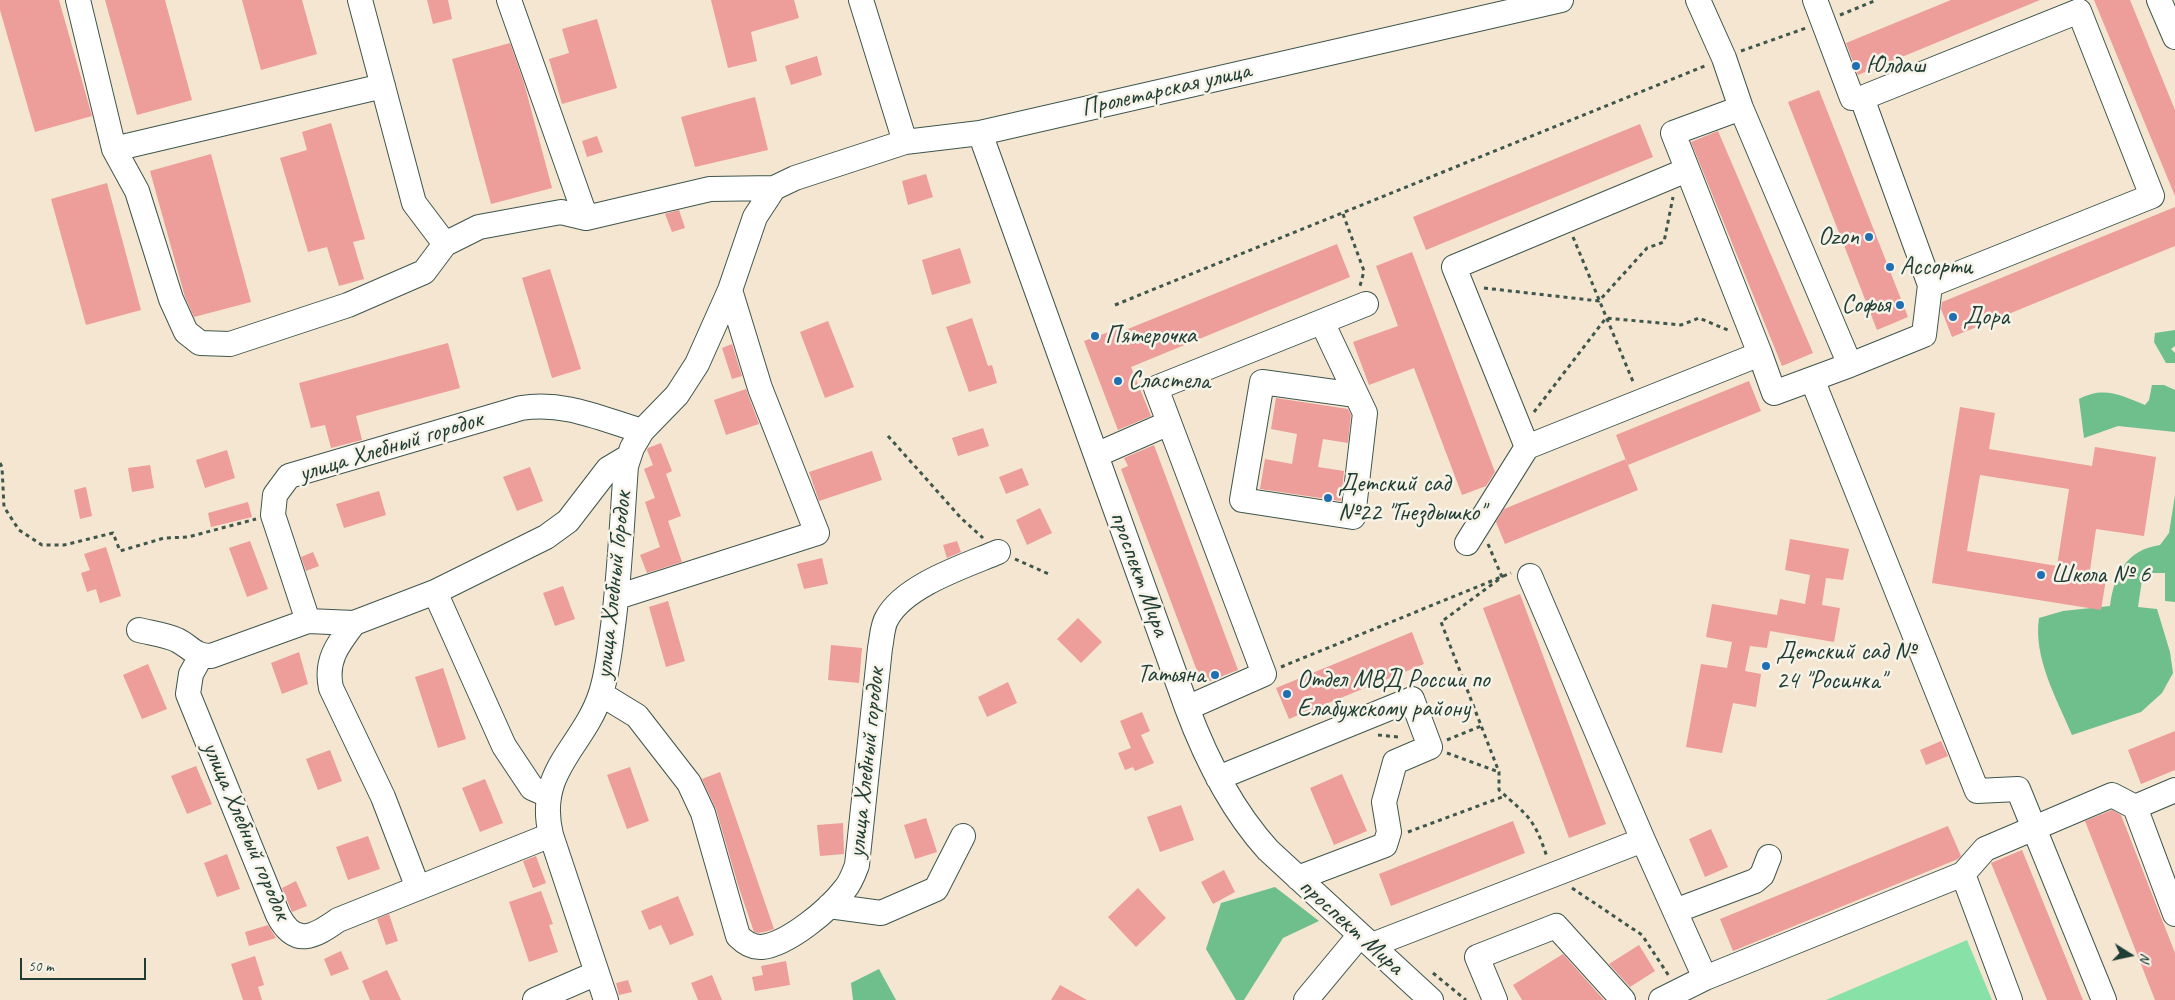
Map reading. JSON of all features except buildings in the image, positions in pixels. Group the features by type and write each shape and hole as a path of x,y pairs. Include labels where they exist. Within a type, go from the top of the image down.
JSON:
{"street":[{"path":"78,0 114,149 137,191 171,299 186,332 200,343 230,344 348,305 424,272 445,244 478,227 561,212 586,218 710,189 774,188"},
{"path":"360,0 414,203 445,244"},
{"path":"509,0 586,218"},
{"path":"861,0 905,142"},
{"name":"Пролетарская улица","path":"774,188 795,178 905,142 980,133 1561,0"},
{"path":"1698,0 1724,58 1741,108 1850,365"},
{"path":"2159,0 2175,37"},
{"path":"1819,11 1852,98 1862,98 2079,11 2152,196 1930,285"},
{"path":"114,149 383,86"},
{"path":"1741,108 1673,133 1682,172 1758,348 1774,392 1850,365 1924,335 1930,285 1862,98"},
{"name":"проспект Мира","path":"980,133 1187,708 1200,743 1218,778 1248,828 1298,878 1431,1000"},
{"path":"1524,438 1454,267 1682,172"},
{"name":"улица Хлебный Городок","path":"606,1000 551,835 547,816 548,794 558,769 594,710 601,694 609,658 617,597 628,457 642,430 668,407 688,380 730,290 755,217 774,188"},
{"name":"улица Хлебный городок","path":"617,597 816,533 760,388 730,290"},
{"path":"1187,708 1264,674 1156,388 1366,304"},
{"path":"1322,322 1365,413 1353,516 1242,500 1262,382 1356,394"},
{"path":"1467,543 1524,438 1641,402 1758,348"},
{"path":"1812,379 1977,791 2018,789 2104,1000"},
{"name":"улица Хлебный городок","path":"308,621 273,515 275,495 289,476 521,408 541,405 558,406 642,430"},
{"path":"1096,454 1169,423"},
{"name":"улица Хлебный городок","path":"551,835 338,920 319,934 307,938 288,930 278,915 188,694 191,674 201,656 211,656 308,621 354,623 435,592 546,537 568,520 608,469 628,457"},
{"name":"улица Хлебный городок","path":"601,694 637,716 689,783 702,813 738,936 751,946 768,945 796,933 829,906 845,890 857,865 880,648 886,618 905,597 943,576 998,552"},
{"path":"1530,576 1643,840 1705,978"},
{"path":"435,592 504,746 532,788 548,794"},
{"path":"354,623 332,655 329,677 331,688 384,797 418,888"},
{"path":"139,630 177,640 201,656"},
{"path":"1218,778 1412,699 1430,747 1395,762 1384,802 1388,839 1379,849 1298,878"},
{"path":"2135,807 2175,790"},
{"path":"1670,996 1705,978 1963,874 1984,849 2035,830 2112,795 2135,807 2175,914"},
{"path":"829,906 881,913 936,889 963,836"},
{"path":"1306,1000 1366,940 1553,875 1643,840"},
{"path":"1675,911 1755,881 1762,875 1769,857"},
{"path":"1963,874 2010,1000"},
{"path":"1495,1000 1477,957 1556,926 1623,1000"},
{"path":"535,1000 598,973"}],"path":[{"path":"1115,305 1724,58 1819,11 1878,0"},
{"path":"1600,300 1647,248 1664,242 1682,172"},
{"path":"1343,214 1364,271 1360,286 1366,304"},
{"path":"1566,220 1641,402"},
{"path":"1461,286 1600,300"},
{"path":"1606,318 1681,325 1699,318 1758,348"},
{"path":"1524,438 1606,318"},
{"path":"888,436 961,518 998,552 1050,575"},
{"path":"0,463 2,468 4,508 19,530 42,545 64,545 113,533 120,551 164,538 188,537 273,515"},
{"path":"1480,522 1502,577"},
{"path":"1264,674 1502,577 1527,568 1530,576"},
{"path":"1502,577 1441,622 1499,772 1499,790 1526,812 1537,828 1553,875 1642,934 1670,996"},
{"path":"1430,747 1481,726"},
{"path":"1430,747 1499,772"},
{"path":"1388,839 1505,796"}],"green space":[{"path":"2175,330 2175,346 2171,349 2175,353 2175,363 2166,363 2154,342 2155,333"},
{"path":"2152,385 2164,385 2175,390 2175,432 2118,426 2084,438 2079,399 2096,393 2112,393 2145,405 2149,400"},
{"path":"2175,495 2175,602 2165,601 2165,573 2143,573 2138,607 2157,609 2170,652 2173,673 2162,693 2141,712 2072,735 2053,693 2043,663 2038,633 2039,618 2063,611 2110,606 2119,574 2130,558 2138,552 2160,545 2169,533"},
{"path":"1275,887 1319,921 1283,938 1244,1000 1236,1000 1206,949 1221,903"},
{"path":"1967,940 1992,1000 1826,1000"},
{"path":"879,969 896,1000 853,1000 851,983"}],"place":[{"name":"Юлдаш","path":"1856,66"},
{"name":"Ozon","path":"1869,237"},
{"name":"Ассорти","path":"1890,267"},
{"name":"Софья","path":"1900,305"},
{"name":"Дора","path":"1953,317"},
{"name":"Пятерочка","path":"1095,336"},
{"name":"Сластела","path":"1118,381"},
{"name":"Детский сад №22 \"Гнездышко\"","path":"1328,498"},
{"name":"Школа № 6","path":"2041,575"},
{"name":"Детский сад № 24 \"Росинка\"","path":"1766,666"},
{"name":"Татьяна","path":"1215,675"},
{"name":"Отдел МВД России по Елабужскому району","path":"1287,694"}]}
